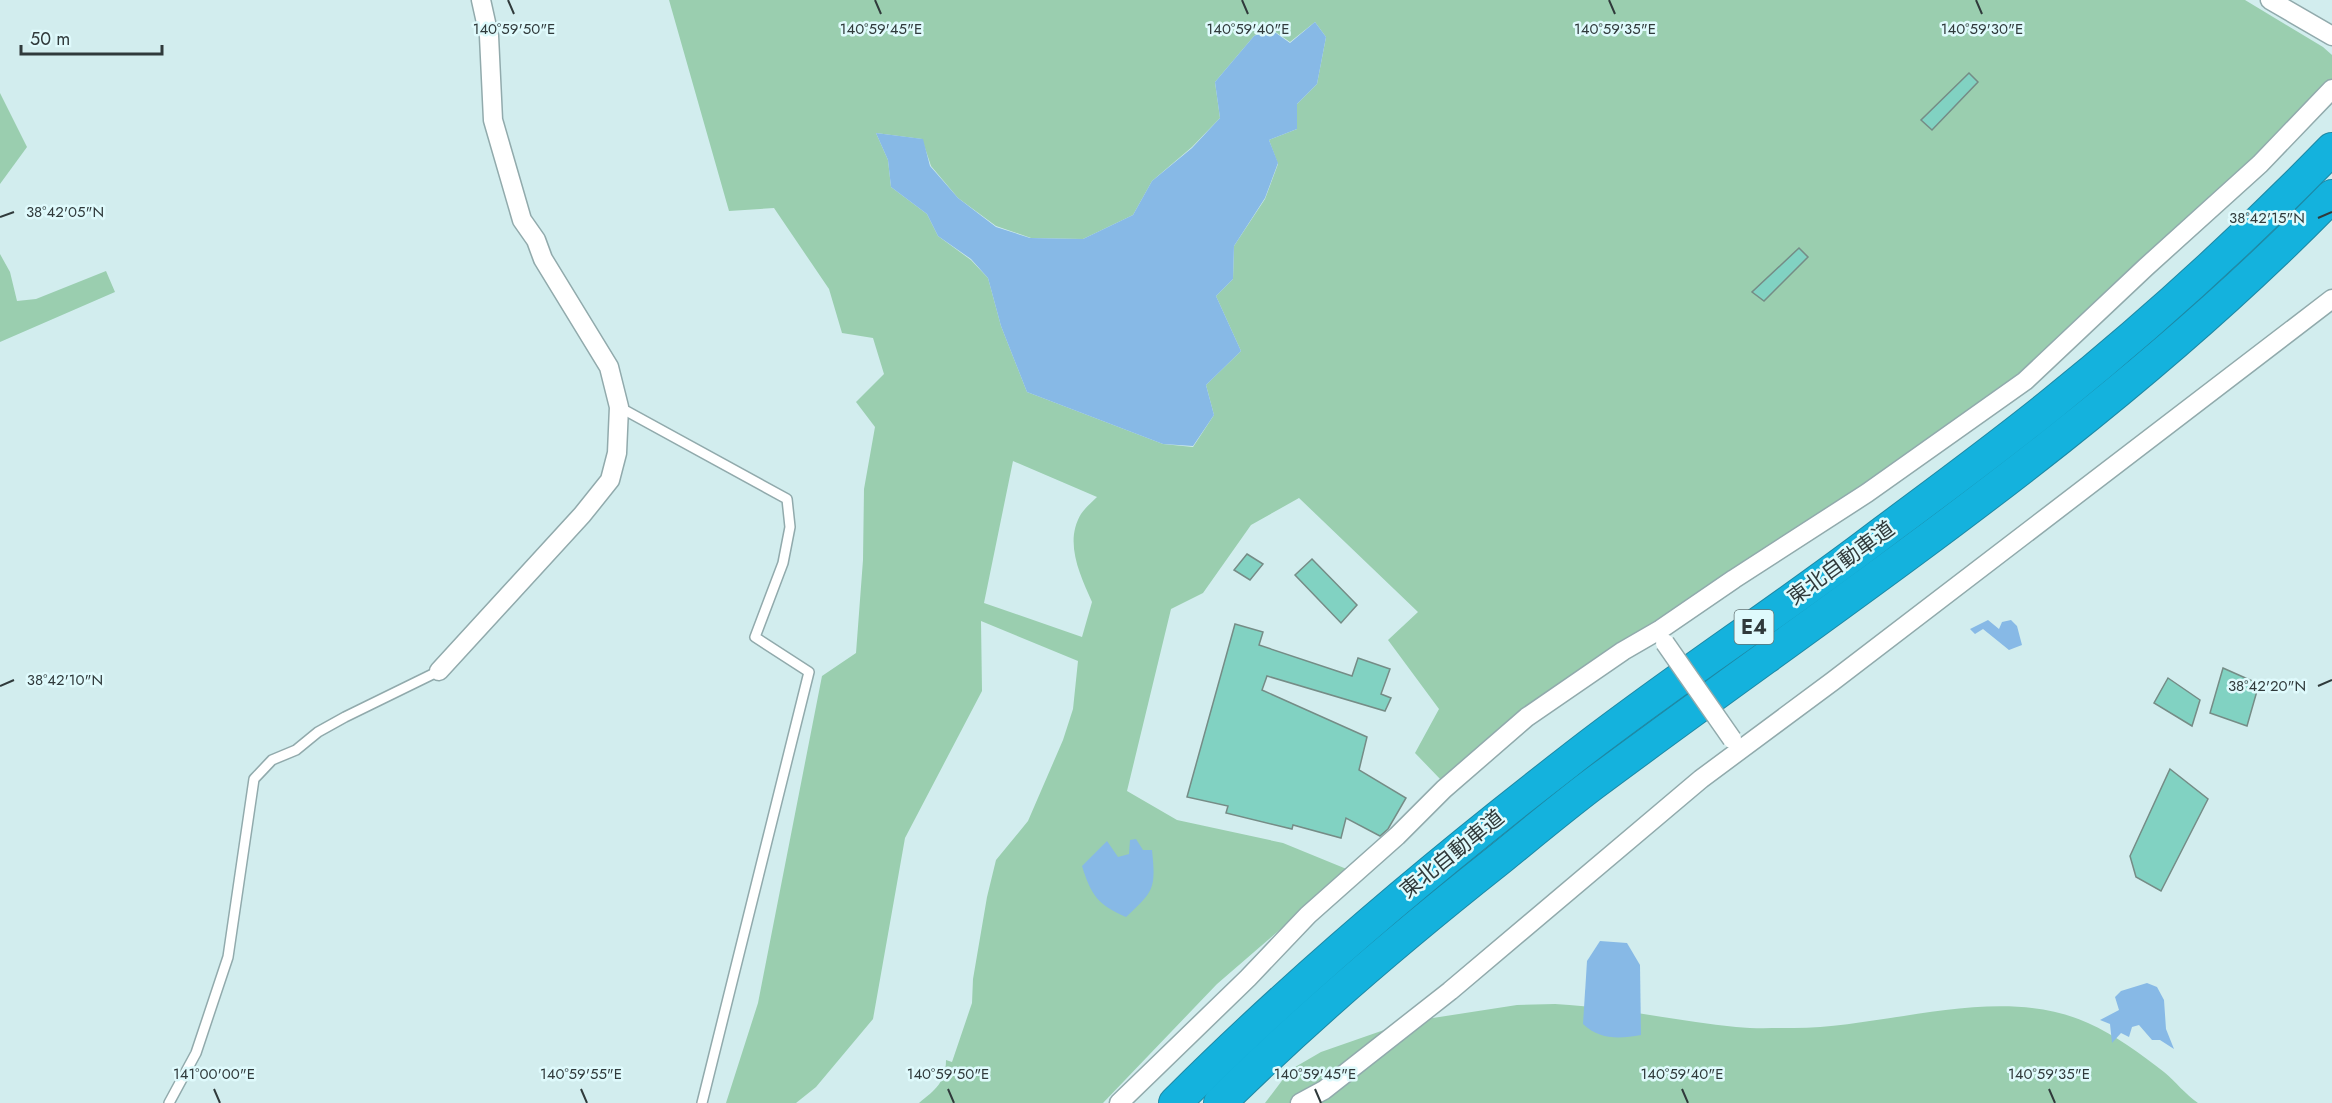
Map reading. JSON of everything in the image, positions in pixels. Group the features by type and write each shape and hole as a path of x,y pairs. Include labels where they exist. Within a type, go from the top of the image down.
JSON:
{"highway":[{"name":"東北自動車道","path":"1175,1103 1240,1038 1397,899 1570,760 1872,541 2053,403 2188,288 2284,198 2332,149"},
{"name":"東北自動車道","path":"1220,1103 1261,1063 1416,925 1590,786 1881,575 2073,429 2209,314 2332,196"}],"street":[{"path":"439,671 582,514 610,480 617,453 619,407 609,367 543,259 536,240 522,220 493,120 489,36 481,0"},
{"path":"2270,0 2332,36"},
{"path":"1119,1103 1248,978 1308,915 1397,836 1444,789 1527,717 1623,651 1663,636 1734,579 1867,493 2025,381 2146,267 2260,165 2332,90"},
{"path":"1300,1103 1324,1090 1450,991 1701,779 1739,743 2332,299"},
{"path":"1663,636 1739,743"}],"lane":[{"path":"619,407 787,499 790,527 783,562 755,637 809,672 702,1103"},
{"path":"169,1103 196,1053 228,957 254,779 272,760 297,750 327,727 439,671"}],"green space":[{"path":"669,0 2245,0 2323,47 2332,55 2332,83 2255,163 2023,376 1442,781 1415,753 1439,709 1388,640 1418,612 1299,498 1251,525 1203,593 1171,609 1127,791 1177,820 1283,843 1349,870 1217,984 1103,1103 919,1103 942,1080 946,1060 952,1062 972,1003 973,979 987,897 996,860 1028,821 1063,740 1073,709 1078,661 981,621 982,691 905,838 873,1019 816,1087 796,1103 726,1103 758,1003 822,676 856,653 863,560 864,489 875,427 856,402 884,374 873,338 842,333 829,289 774,208 729,211","holes":["1315,22 1326,37 1317,84 1297,104 1297,129 1269,140 1278,164 1265,199 1234,246 1233,279 1216,296 1241,351 1206,385 1214,415 1193,447 1163,444 1027,392 1001,326 988,278 971,260 938,236 927,214 891,187 888,160 876,133 922,139 931,166 958,198 996,226 1031,238 1083,239 1133,215 1152,181 1192,147 1220,118 1215,82 1254,36 1268,27 1290,42","1013,461 1097,497 1081,514 1074,536 1079,570 1092,602 1082,637 984,603"]},
{"path":"0,93 27,147 0,184"},
{"path":"0,254 10,272 17,301 36,299 106,271 115,292 0,342"},
{"path":"1555,1004 1743,1028 1827,1026 1979,1007 2017,1007 2053,1011 2088,1023 2118,1039 2164,1072 2198,1103 1265,1103 1290,1070 1321,1052 1407,1022 1517,1005"}],"water":[{"path":"1315,22 1326,37 1317,84 1297,104 1297,129 1269,140 1278,163 1265,198 1234,246 1233,279 1216,296 1241,351 1206,385 1214,415 1193,446 1163,444 1027,392 1001,326 988,278 971,259 938,236 927,214 891,187 888,160 876,133 923,139 930,166 958,198 996,227 1030,238 1083,239 1133,215 1152,181 1192,148 1220,118 1215,82 1254,36 1269,28 1290,43"},
{"path":"1988,620 1999,629 2002,622 2011,620 2017,626 2022,645 2009,650 1983,629 1975,634 1970,629"},
{"path":"1136,839 1143,850 1152,850 1153,881 1148,895 1126,917 1097,898 1092,892 1082,866 1107,841 1118,857 1129,854 1130,840"},
{"path":"1600,941 1627,943 1640,965 1641,1035 1603,1036 1583,1024 1587,961"},
{"path":"2147,983 2157,987 2164,1000 2166,1029 2174,1049 2160,1040 2152,1040 2139,1025 2132,1027 2129,1037 2121,1033 2112,1043 2110,1024 2100,1020 2119,1010 2115,997 2121,991"}],"building":[{"path":"1969,73 1978,82 1932,130 1921,120"},
{"path":"1799,248 1808,257 1764,301 1752,292"},
{"path":"1247,554 1263,564 1250,580 1234,570"},
{"path":"1312,559 1357,605 1341,623 1295,575"},
{"path":"1235,624 1263,632 1259,645 1352,676 1358,658 1390,669 1381,694 1391,698 1385,711 1267,676 1262,690 1367,737 1359,770 1406,798 1388,829 1380,836 1346,818 1341,838 1293,825 1292,829 1226,813 1228,806 1187,797"},
{"path":"2223,668 2259,684 2247,726 2210,713"},
{"path":"2168,678 2200,700 2192,726 2154,703"},
{"path":"2170,769 2208,799 2161,891 2136,877 2130,856"}]}
